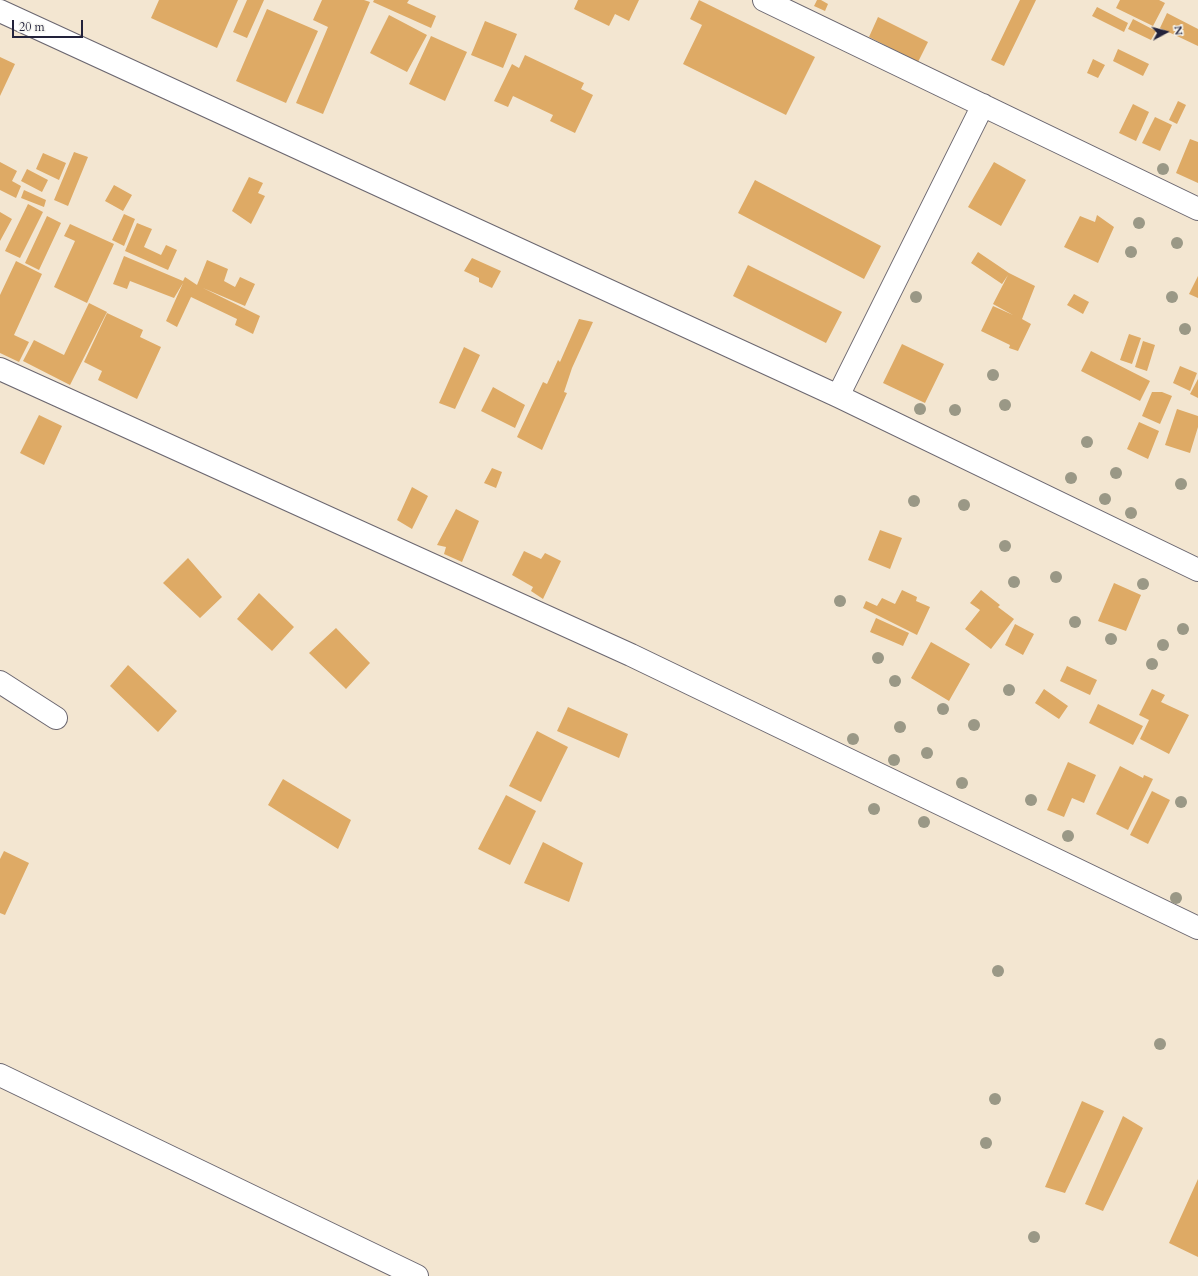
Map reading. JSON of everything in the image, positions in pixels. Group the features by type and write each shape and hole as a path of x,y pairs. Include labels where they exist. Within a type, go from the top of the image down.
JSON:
{"street":[{"path":"764,0 1198,209"},
{"path":"0,10 838,396 1198,570"},
{"path":"838,396 983,105"},
{"path":"0,369 631,655 1198,928"},
{"path":"0,682 56,718"},
{"path":"0,1075 417,1276"}],"building":[{"path":"159,0 238,0 217,48 151,18"},
{"path":"247,0 264,0 247,38 233,32"},
{"path":"322,0 364,0 370,2 323,114 296,103 328,27 313,20"},
{"path":"374,0 409,0 407,3 436,16 431,28 373,2"},
{"path":"578,0 639,0 629,21 615,14 609,26 574,9"},
{"path":"699,0 815,57 786,115 683,64 702,25 690,19"},
{"path":"817,0 821,0 828,4 825,11 814,6"},
{"path":"1020,0 1036,0 1004,66 991,60"},
{"path":"1120,0 1159,0 1165,3 1153,26 1116,8"},
{"path":"1097,7 1128,23 1124,32 1092,16"},
{"path":"267,9 318,31 286,103 236,81"},
{"path":"1167,13 1198,29 1198,46 1160,28"},
{"path":"389,15 427,35 407,72 370,53"},
{"path":"878,17 928,42 918,62 869,37"},
{"path":"1133,19 1156,31 1151,40 1128,29"},
{"path":"485,21 517,34 503,68 471,55"},
{"path":"431,36 467,52 445,101 409,84"},
{"path":"1118,49 1149,64 1143,76 1113,61"},
{"path":"525,55 584,83 581,89 593,95 575,133 550,121 553,115 513,96 508,107 494,101 512,64 519,68"},
{"path":"0,57 15,64 0,96"},
{"path":"1093,59 1105,65 1098,78 1087,73"},
{"path":"1178,101 1186,105 1177,124 1169,120"},
{"path":"1133,104 1149,112 1136,141 1119,133"},
{"path":"1155,117 1172,125 1160,151 1142,143"},
{"path":"1190,139 1198,142 1198,183 1176,173"},
{"path":"74,152 88,157 68,206 54,200"},
{"path":"43,153 66,163 59,180 36,169"},
{"path":"0,162 17,171 12,181 21,186 16,198 0,190"},
{"path":"994,162 1026,180 1001,226 968,207"},
{"path":"27,169 48,180 42,192 21,181"},
{"path":"249,177 263,183 258,193 265,196 251,224 232,211"},
{"path":"755,180 881,246 864,279 738,213"},
{"path":"114,185 132,195 123,211 105,201"},
{"path":"24,190 46,200 44,207 21,198"},
{"path":"28,204 43,212 20,258 5,251"},
{"path":"0,212 12,219 0,241"},
{"path":"124,214 135,219 124,246 112,240"},
{"path":"1097,215 1114,227 1098,263 1064,247 1080,216 1095,222"},
{"path":"47,216 61,223 39,270 25,263"},
{"path":"137,223 152,229 144,247 161,255 166,245 177,250 168,270 125,251"},
{"path":"70,224 114,244 87,303 54,287 75,241 64,236"},
{"path":"978,252 1009,273 1035,286 1022,319 1031,324 1018,351 1009,348 1010,345 981,331 993,306 1013,315 993,304 1008,275 1002,284 971,263"},
{"path":"124,256 183,281 185,277 197,285 207,260 228,269 224,281 235,287 240,277 255,284 245,306 203,288 260,316 253,334 235,325 237,319 191,297 177,327 166,321 183,283 174,298 130,281 127,289 113,284"},
{"path":"472,258 501,271 492,288 479,282 479,278 464,271"},
{"path":"16,261 42,274 14,335 29,342 19,362 0,353 0,295"},
{"path":"748,265 842,312 826,343 733,296"},
{"path":"1198,276 1198,298 1189,294"},
{"path":"1074,294 1089,302 1083,314 1067,305"},
{"path":"89,303 107,312 70,385 23,361 34,340 64,355"},
{"path":"107,313 143,330 140,337 161,347 137,399 98,380 102,371 84,362"},
{"path":"579,319 593,322 572,368 564,392 567,393 542,450 517,437 543,382 547,384 558,360 560,362"},
{"path":"1129,334 1141,338 1132,364 1120,360"},
{"path":"1143,341 1155,345 1147,371 1135,367"},
{"path":"902,344 944,364 925,403 883,383"},
{"path":"464,347 480,355 455,409 439,403"},
{"path":"1091,351 1150,381 1140,401 1081,371"},
{"path":"1180,366 1197,373 1190,391 1173,383"},
{"path":"1198,379 1198,398 1190,394"},
{"path":"493,387 525,405 515,428 481,411"},
{"path":"1152,392 1162,392 1172,396 1160,424 1142,416"},
{"path":"1177,409 1198,416 1198,427 1190,453 1165,445"},
{"path":"39,415 62,426 44,465 20,453"},
{"path":"1139,422 1159,431 1148,459 1127,449"},
{"path":"492,468 502,472 496,488 484,483"},
{"path":"412,487 428,496 412,529 397,520"},
{"path":"456,509 479,521 462,562 444,554 446,547 437,545"},
{"path":"880,530 902,538 890,569 868,560"},
{"path":"524,551 541,559 545,553 561,561 543,599 531,591 533,587 512,575"},
{"path":"188,558 222,597 200,618 163,583"},
{"path":"1114,583 1141,595 1126,631 1098,621"},
{"path":"902,590 917,597 916,601 930,607 917,635 863,608 866,601 877,606 882,598 895,604"},
{"path":"981,590 1000,605 998,607 1014,619 991,649 965,629 980,610 970,603"},
{"path":"259,593 294,627 272,651 237,619"},
{"path":"876,618 909,633 903,646 870,632"},
{"path":"1015,624 1034,634 1023,655 1005,645"},
{"path":"336,628 370,663 346,689 309,653"},
{"path":"931,642 970,664 949,701 911,678"},
{"path":"128,665 177,711 158,732 110,686"},
{"path":"1067,666 1097,680 1090,695 1060,681"},
{"path":"1044,689 1068,706 1059,719 1035,703"},
{"path":"1152,689 1165,695 1161,702 1189,715 1169,754 1140,739 1149,720 1139,715"},
{"path":"1098,704 1143,726 1133,745 1089,723"},
{"path":"568,707 628,734 619,758 557,731"},
{"path":"537,731 568,747 541,802 509,786"},
{"path":"1068,762 1096,775 1084,803 1072,798 1064,817 1047,810"},
{"path":"1120,766 1143,778 1144,775 1153,779 1128,830 1096,814"},
{"path":"283,779 351,820 338,849 268,805"},
{"path":"1152,791 1170,800 1148,844 1130,835"},
{"path":"506,795 536,811 510,865 478,849"},
{"path":"543,842 583,863 569,902 524,883"},
{"path":"4,851 29,863 5,915 0,913 0,859"},
{"path":"1082,1101 1104,1111 1065,1193 1045,1187"},
{"path":"1123,1116 1143,1128 1103,1211 1085,1204"},
{"path":"1198,1179 1198,1257 1169,1243"}]}
